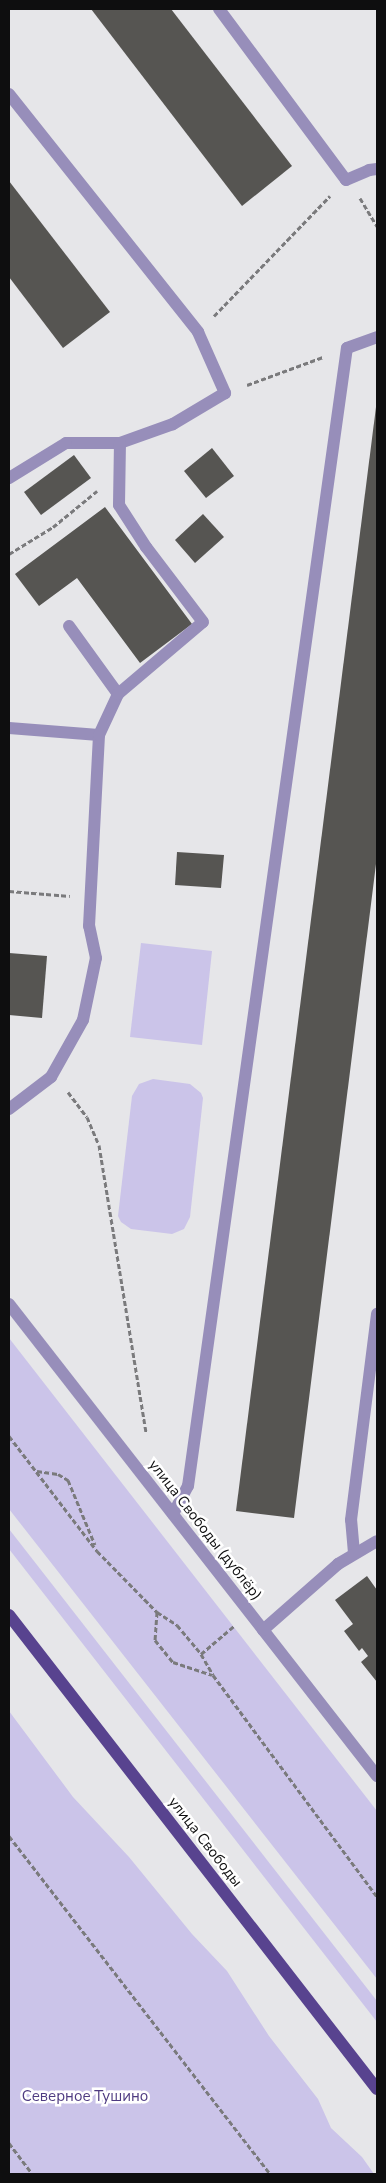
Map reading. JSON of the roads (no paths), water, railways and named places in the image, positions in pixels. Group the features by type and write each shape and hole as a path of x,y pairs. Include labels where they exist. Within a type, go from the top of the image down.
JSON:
{"main road":[{"name":"улица Свободы","path":"9,1615 377,2089"}],"street":[{"path":"218,9 346,180 369,170 377,169"},
{"path":"9,94 198,332 225,393 173,424 120,443 66,443 9,478"},
{"path":"172,1514 188,1486 347,348 377,338"},
{"path":"9,1109 51,1077 83,1020 96,958 89,926 99,735 118,694 202,622 146,547 119,505 120,443"},
{"path":"69,626 118,694"},
{"path":"9,728 99,735"},
{"name":"улица Свободы (дублёр)","path":"9,1304 377,1776"},
{"path":"354,1553 351,1520 377,1314"},
{"path":"263,1630 354,1553 377,1541"}],"park label":[{"name":"Северное Тушино","path":"85,2097"}]}
